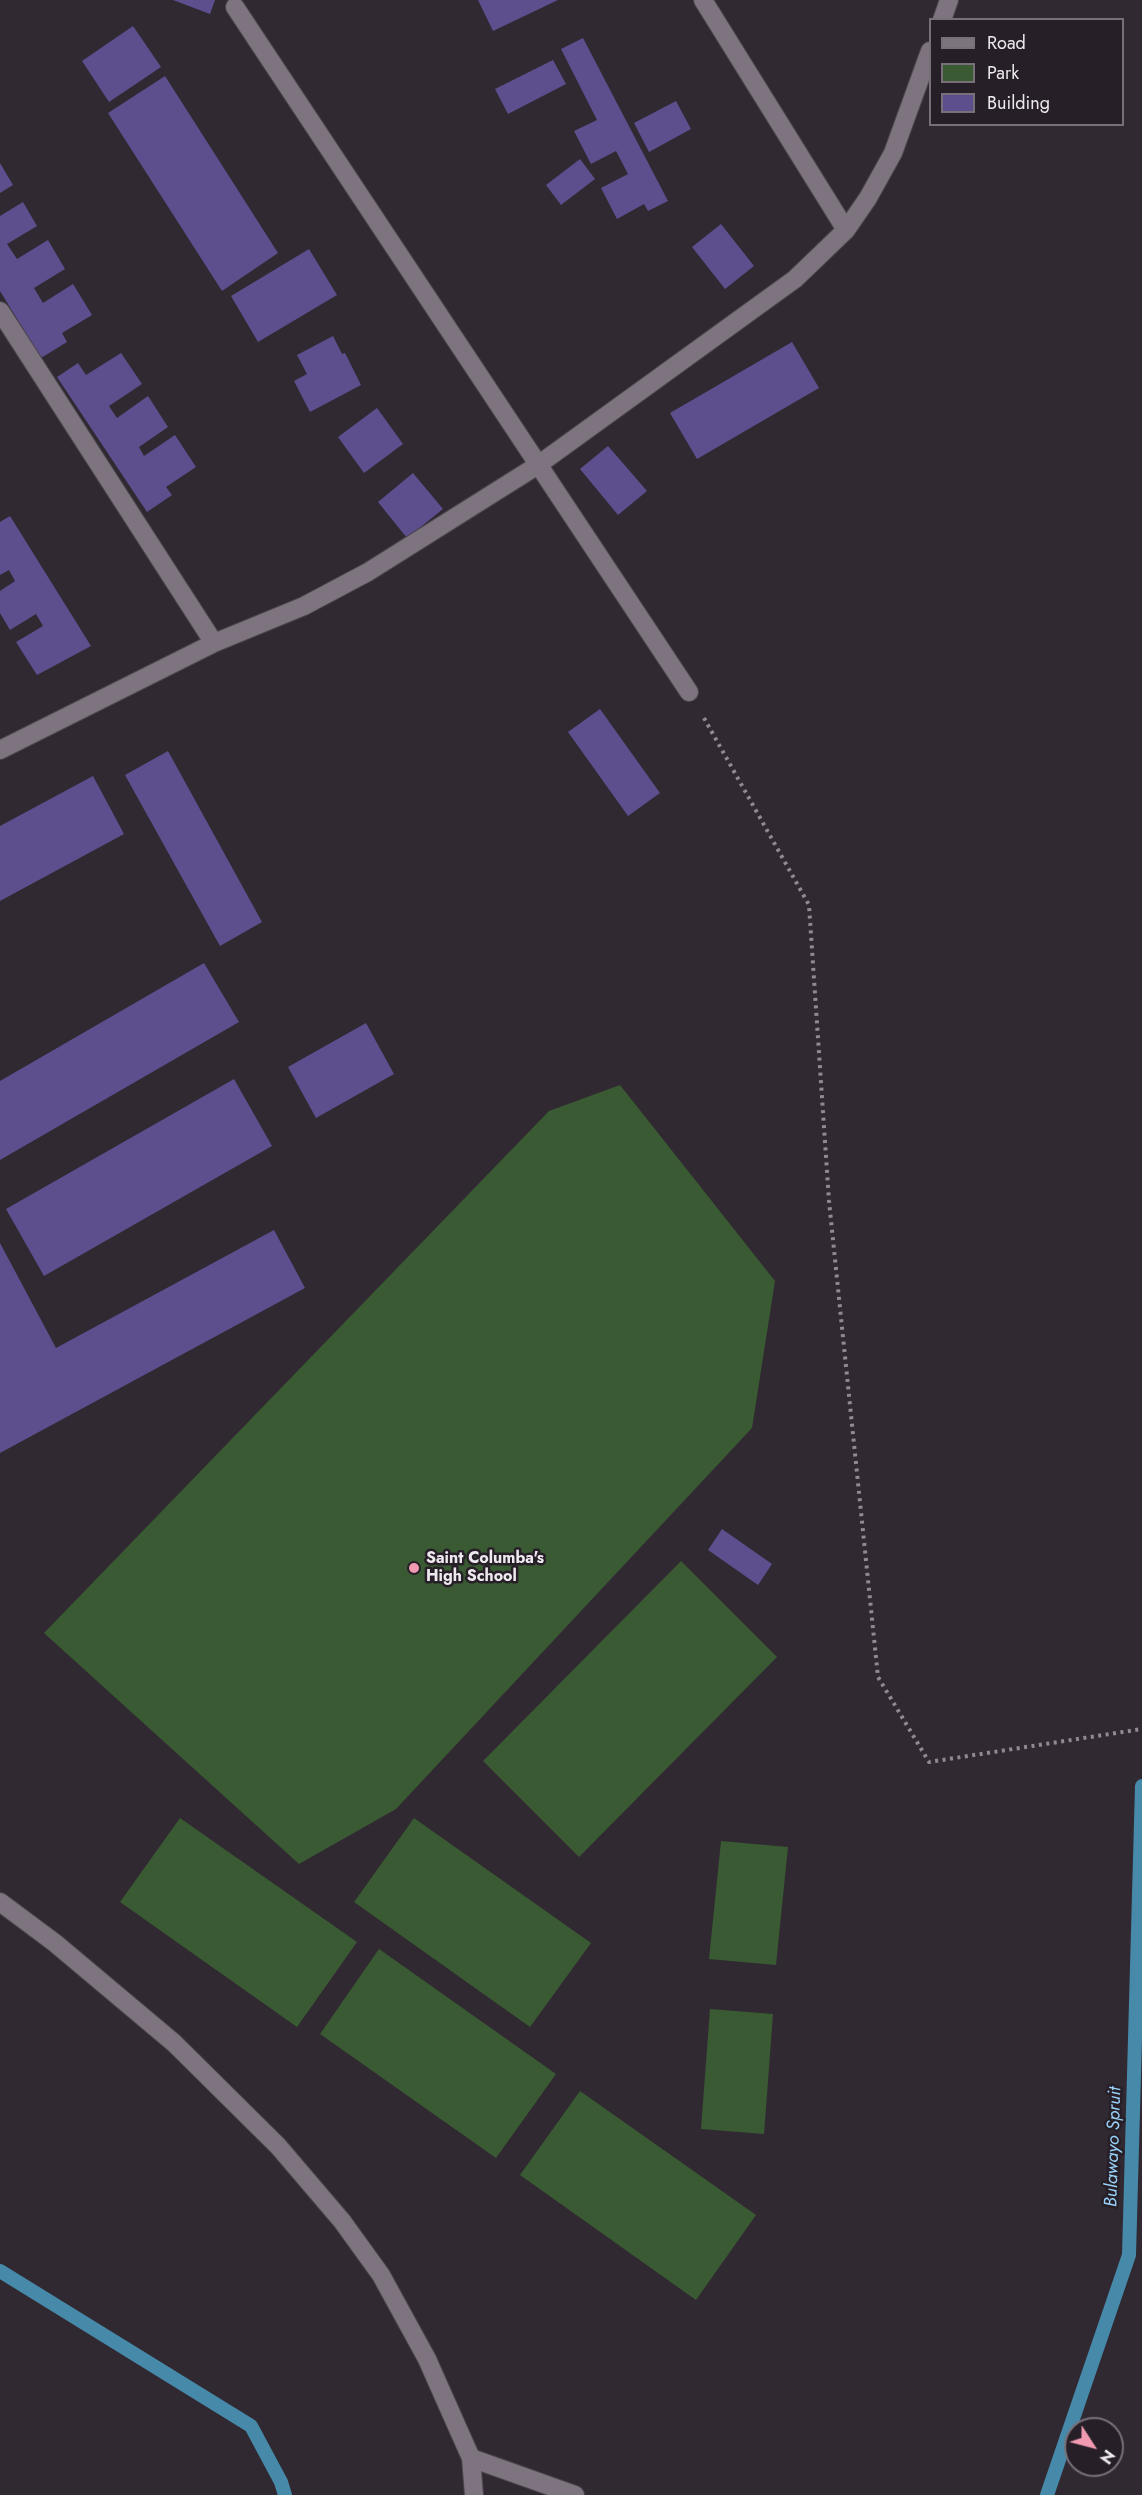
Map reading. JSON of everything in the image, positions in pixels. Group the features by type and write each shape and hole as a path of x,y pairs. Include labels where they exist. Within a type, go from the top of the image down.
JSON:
{"street":[{"path":"703,0 846,230"},
{"path":"943,18 949,0"},
{"path":"235,7 689,692"},
{"path":"0,750 214,643 304,606 368,572 538,465 795,279 846,230 893,153 929,54"},
{"path":"0,311 214,643"},
{"path":"0,1902 55,1943 174,2043 278,2146 342,2221 381,2275 427,2359 471,2457 474,2495"},
{"path":"471,2457 575,2495"}],"path":[{"path":"689,692 809,905 829,1201 878,1677 929,1762 1142,1729"}],"green space":[{"path":"620,1085 775,1281 752,1428 396,1809 299,1864 44,1633 549,1111"},
{"path":"681,1561 777,1657 579,1857 483,1761"},
{"path":"180,1818 357,1942 297,2027 120,1902"},
{"path":"414,1818 591,1943 530,2027 354,1902"},
{"path":"721,1841 788,1847 776,1965 709,1959"},
{"path":"379,1949 556,2074 496,2158 320,2034"},
{"path":"710,2009 773,2014 764,2134 701,2129"},
{"path":"580,2091 756,2215 696,2300 520,2175"}],"building":[{"path":"173,0 215,0 210,14"},
{"path":"478,0 558,0 493,31"},
{"path":"133,26 161,67 109,102 82,61"},
{"path":"583,38 668,201 648,211 644,204 617,219 601,188 628,174 616,151 591,164 574,131 597,120 561,49"},
{"path":"553,60 566,84 508,114 495,89"},
{"path":"165,76 278,253 222,291 108,113"},
{"path":"676,101 691,129 649,152 634,123"},
{"path":"580,159 595,179 561,205 546,185"},
{"path":"0,163 13,185 0,193"},
{"path":"23,202 37,226 7,244 17,259 48,240 65,269 34,288 43,303 73,284 92,315 62,333 67,342 41,358 0,291 0,216"},
{"path":"721,224 754,266 725,289 692,247"},
{"path":"309,249 337,295 258,342 231,296"},
{"path":"333,336 342,354 345,353 361,385 310,412 294,381 307,374 297,355"},
{"path":"792,342 819,388 697,459 670,413"},
{"path":"121,353 142,384 109,406 117,418 148,396 168,427 139,447 144,456 175,435 196,467 166,487 172,495 147,512 57,377 78,363 86,375"},
{"path":"377,408 403,444 364,473 338,437"},
{"path":"608,446 647,491 618,515 580,469"},
{"path":"413,473 443,509 407,538 378,502"},
{"path":"10,516 91,646 37,675 16,642 43,626 36,614 10,630 0,613 0,591 15,581 9,570 0,575 0,522"},
{"path":"600,709 660,793 628,816 568,732"},
{"path":"168,751 262,922 220,946 125,775"},
{"path":"93,776 124,834 0,901 0,826"},
{"path":"204,963 239,1022 0,1160 0,1081"},
{"path":"366,1023 394,1074 316,1118 288,1067"},
{"path":"234,1079 272,1146 44,1276 6,1209"},
{"path":"274,1230 305,1288 0,1453 0,1243 56,1348"},
{"path":"722,1529 772,1564 758,1585 708,1550"}],"waterway":[{"name":"Bulawayo Spruit","path":"1047,2495 1129,2255 1142,1786"},
{"path":"0,2271 251,2426 281,2482 285,2495"}],"place":[{"name":"Saint Columba's High School","path":"414,1568"}]}
